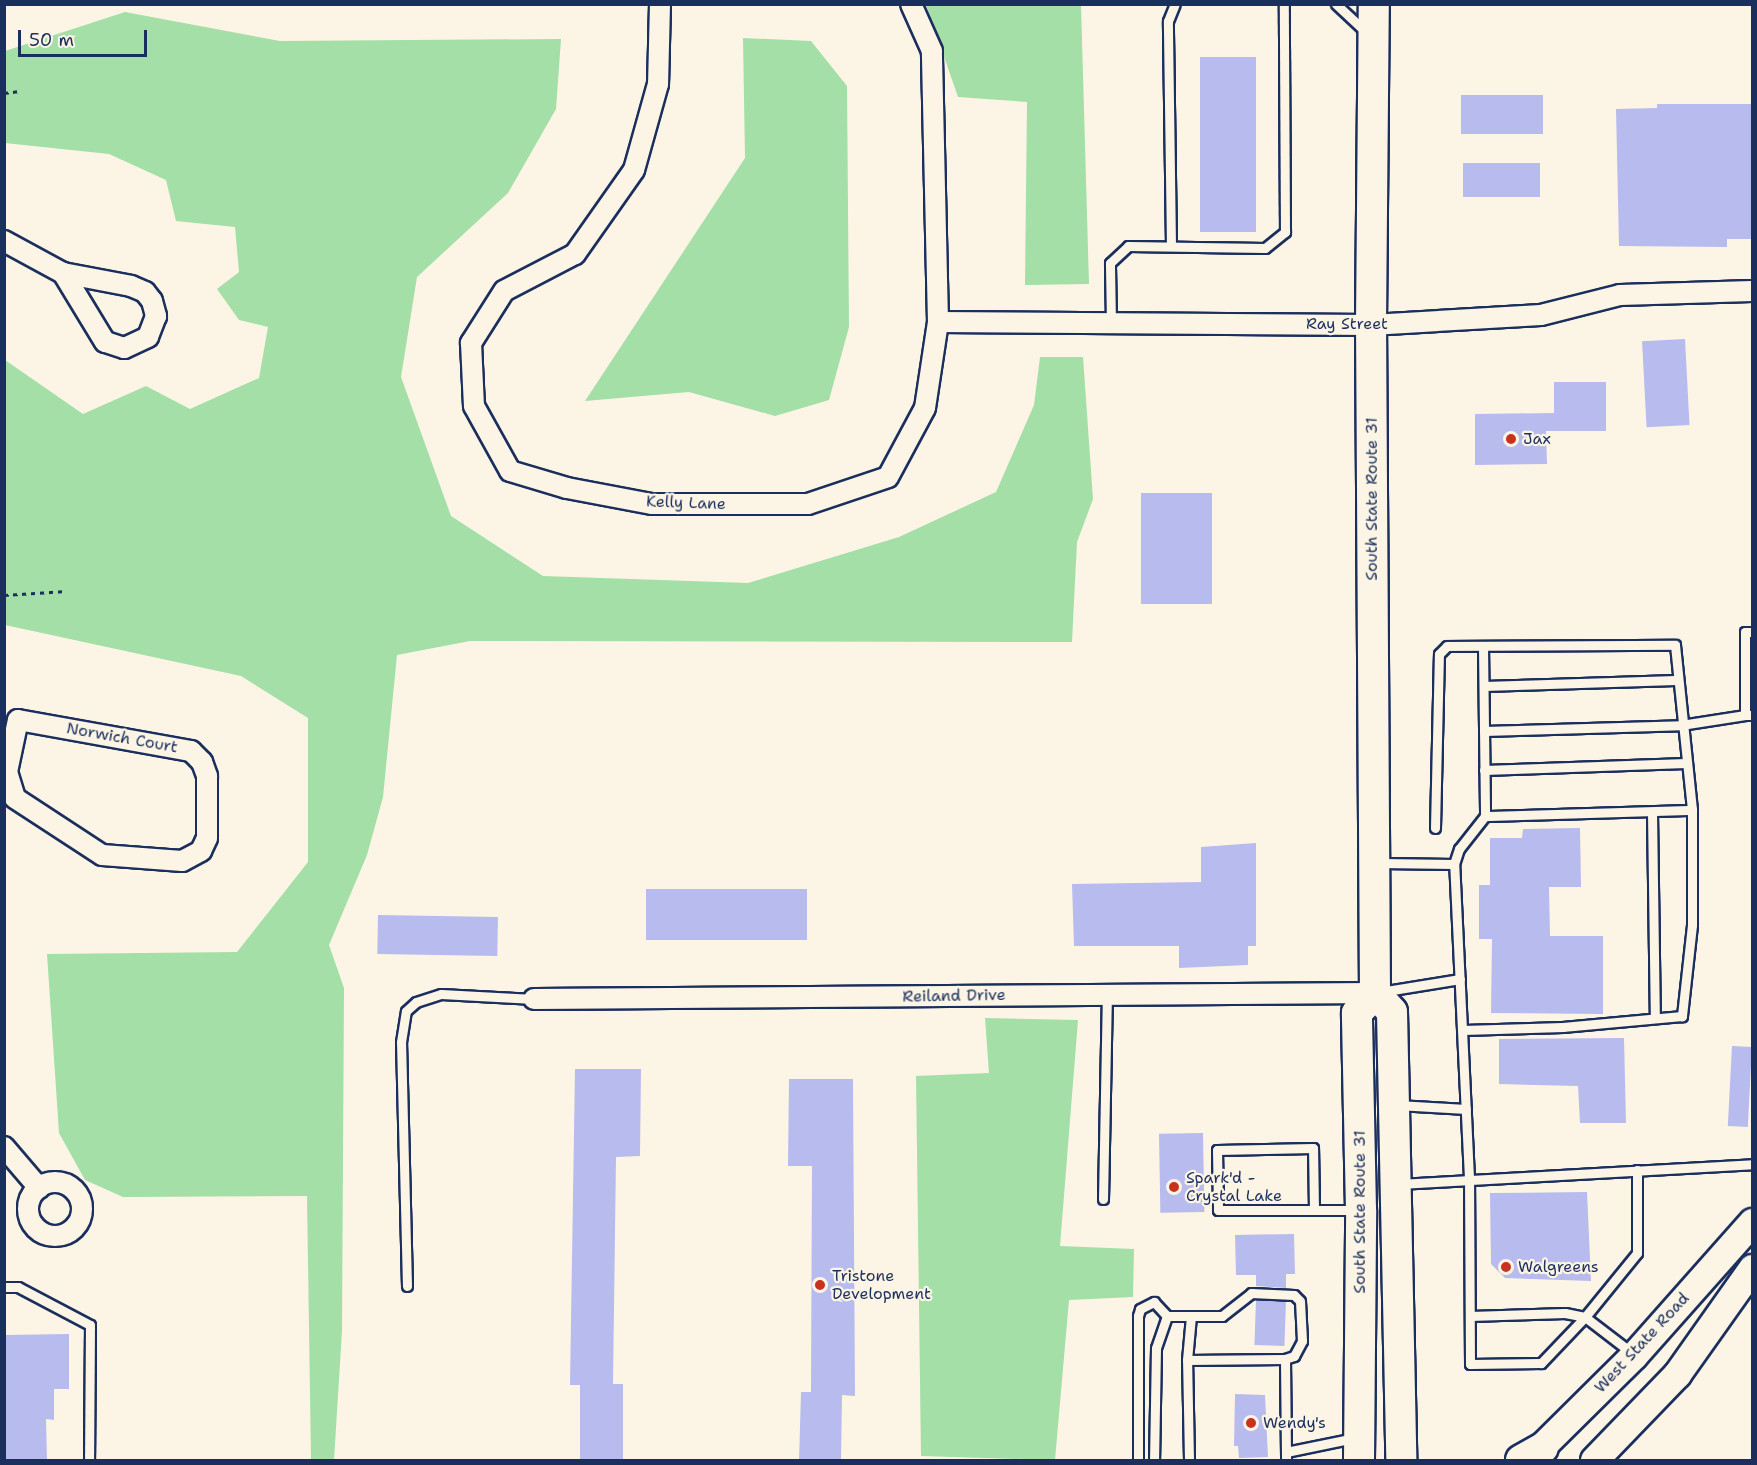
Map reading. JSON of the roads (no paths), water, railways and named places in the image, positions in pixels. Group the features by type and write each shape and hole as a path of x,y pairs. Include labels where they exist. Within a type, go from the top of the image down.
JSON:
{"main road":[{"name":"South State Route 31","path":"1374,4 1371,325 1375,993 1392,1012 1400,1410"},
{"name":"South State Route 31","path":"1359,1449 1361,1210 1357,1013 1375,993"},
{"name":"West State Road","path":"1531,1456 1634,1355 1752,1222"},
{"path":"1594,1461 1677,1374 1752,1268"},
{"path":"1400,1410 1401,1461"},
{"path":"1400,1410 1414,1461"}],"street":[{"name":"Kelly Lane","path":"660,4 658,84 634,170 575,254 504,291 471,343 474,406 510,471 567,488 652,504 808,504 888,477 925,408 938,322 933,51 911,4"},
{"path":"4,241 63,273 131,286 145,292 152,301 156,316 148,337 124,348 105,342 63,273"},
{"name":"Ray Street","path":"938,322 1371,325 1541,315 1620,295 1752,291"},
{"name":"Norwich Court","path":"11,718 191,751 202,762 207,776 207,838 201,851 182,861 102,855 15,798 7,772 11,718"},
{"name":"Reiland Drive","path":"534,999 1375,993"},
{"path":"4,1147 39,1188"}],"lane":[{"path":"1171,246 1168,21 1175,4"},
{"path":"1111,323 1110,262 1128,246 1265,248 1285,232 1284,4"},
{"path":"1336,4 1373,40"},
{"path":"1484,731 1681,726 1749,715 1745,632 1752,632"},
{"path":"1436,828 1439,654 1447,646 1675,645 1676,680 1692,810 1692,925 1682,1016 1563,1027 1463,1030"},
{"path":"1484,646 1485,816 1459,849 1454,864 1469,1178 1470,1364 1541,1363 1585,1317 1637,1253 1637,1170"},
{"path":"1484,686 1676,680"},
{"path":"1484,770 1686,763"},
{"path":"1485,816 1692,810"},
{"path":"1652,812 1655,1017"},
{"path":"1374,863 1454,864"},
{"path":"1375,993 1460,979"},
{"path":"407,1286 401,1042 406,1011 416,1002 441,994 534,999"},
{"path":"1103,1199 1107,994"},
{"path":"1393,1105 1466,1109"},
{"path":"1314,1209 1313,1148 1217,1150 1218,1210 1361,1210"},
{"path":"1396,1185 1469,1178 1752,1164"},
{"path":"4,1287 18,1287 90,1325 89,1461"},
{"path":"1138,1461 1138,1316 1140,1309 1154,1302 1167,1316 1222,1316 1251,1293 1294,1295 1300,1301 1302,1341 1294,1356 1284,1359 1187,1360"},
{"path":"1470,1316 1565,1313 1585,1317 1634,1355"},
{"path":"1154,1461 1156,1348 1167,1316"},
{"path":"1190,1461 1187,1360 1191,1316"},
{"path":"1284,1359 1286,1456 1359,1449"}],"place":[{"name":"Jax","path":"1511,439"},
{"name":"Spark'd - Crystal Lake","path":"1174,1187"},
{"name":"Walgreens","path":"1506,1267"},
{"name":"Tristone Development","path":"820,1285"},
{"name":"Wendy's","path":"1251,1423"}]}
